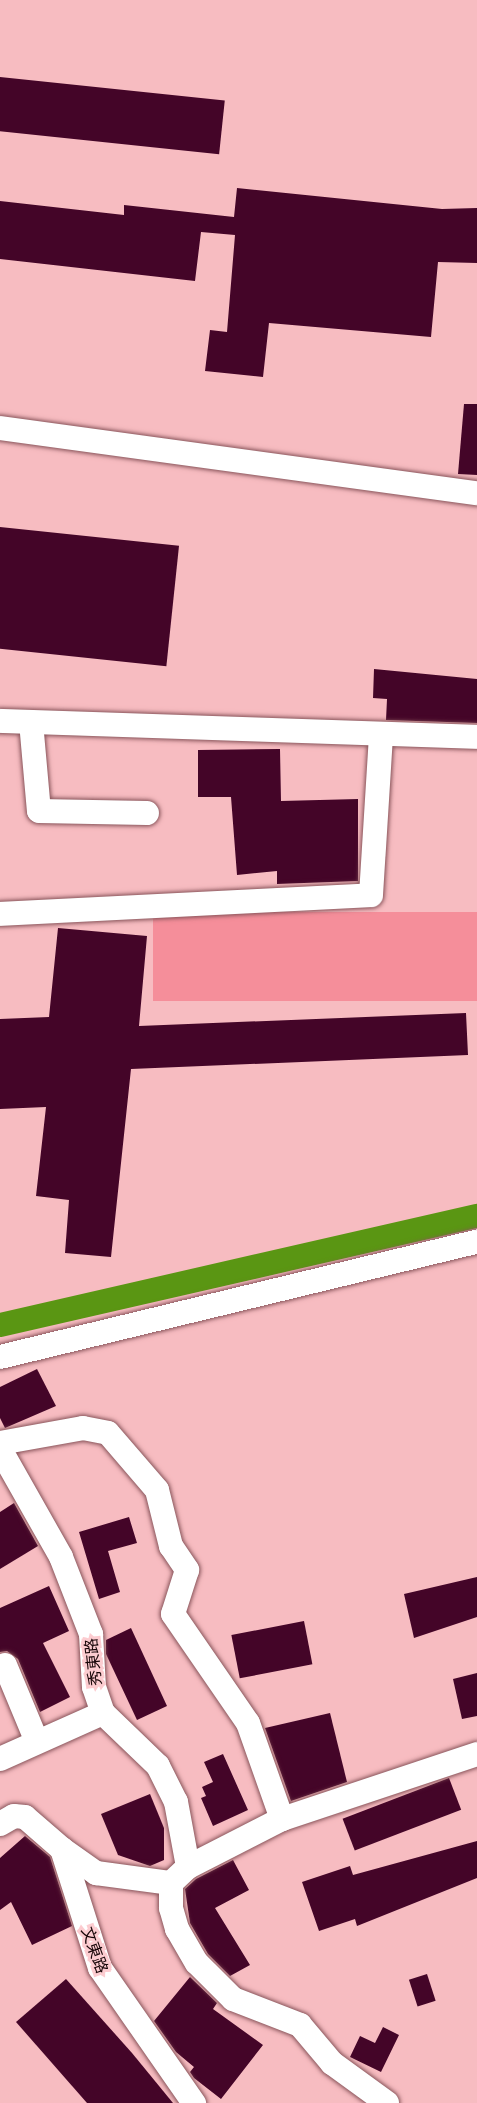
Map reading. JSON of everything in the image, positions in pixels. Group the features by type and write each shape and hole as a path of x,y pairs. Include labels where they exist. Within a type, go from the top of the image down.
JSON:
{"street":[{"path":"0,428 477,493"},
{"path":"0,721 477,737"},
{"path":"31,722 39,811 147,813"},
{"path":"0,914 370,895 381,735"},
{"path":"0,1357 477,1242"},
{"path":"0,1443 83,1428 108,1433 157,1490 171,1546 187,1570 173,1614 248,1723 282,1819"},
{"name":"秀東路","path":"0,1449 61,1557 74,1590 91,1634 94,1687 103,1713 158,1766 176,1802 180,1875 171,1908 177,1929 197,1963 233,2000 300,2025 332,2063 387,2103"},
{"path":"5,1665 37,1742"},
{"path":"0,1759 103,1713"},
{"path":"0,1824 14,1816 26,1817 62,1849 96,1873 180,1875 282,1819 477,1754"},
{"name":"文東路","path":"62,1849 100,1968 194,2103"}],"shaded area":[{"path":"153,912 477,912 477,1001 153,1001"}],"building":[{"path":"0,77 225,101 219,154 0,131"},
{"path":"237,188 442,209 477,208 477,263 438,262 431,337 269,323 263,377 205,371 210,330 227,332 235,235 201,232 195,281 0,259 0,201 124,215 124,205 234,217"},
{"path":"464,404 477,404 477,475 458,474"},
{"path":"0,527 179,546 166,666 0,649"},
{"path":"374,669 477,679 477,723 386,720 387,699 373,698"},
{"path":"280,749 281,801 358,799 358,881 277,884 277,871 237,875 231,797 198,797 198,750"},
{"path":"58,928 147,936 139,1026 466,1013 468,1055 131,1069 111,1257 65,1253 69,1200 36,1196 46,1107 0,1109 0,1019 49,1017"},
{"path":"37,1369 56,1406 5,1428 0,1418 0,1387"},
{"path":"14,1503 38,1546 0,1569 0,1512"},
{"path":"129,1517 137,1543 108,1551 120,1592 99,1599 79,1532"},
{"path":"477,1577 477,1617 414,1638 404,1594"},
{"path":"49,1586 69,1631 43,1643 70,1697 40,1712 18,1659 7,1651 0,1652 0,1608"},
{"path":"304,1621 312,1664 240,1678 231,1635"},
{"path":"131,1628 167,1706 137,1720 106,1654 106,1640"},
{"path":"477,1673 477,1716 462,1719 453,1679"},
{"path":"330,1713 347,1782 291,1801 265,1728"},
{"path":"223,1754 248,1810 213,1826 201,1798 206,1796 202,1787 213,1782 204,1762"},
{"path":"449,1778 461,1810 355,1851 343,1819"},
{"path":"150,1794 164,1828 164,1860 150,1866 118,1855 101,1814"},
{"path":"25,1836 50,1857 72,1926 32,1945 11,1902 0,1910 0,1858"},
{"path":"477,1841 477,1878 357,1926 355,1919 319,1931 302,1882 350,1866 353,1875"},
{"path":"233,1860 249,1890 215,1908 250,1965 230,1976 208,1954 190,1923 185,1889 196,1879"},
{"path":"427,1974 436,2001 418,2007 409,1980"},
{"path":"190,1977 217,2003 213,2009 263,2045 221,2099 194,2078 190,2072 194,2067 176,2052 154,2021"},
{"path":"66,1979 173,2103 87,2103 16,2022"},
{"path":"383,2027 399,2035 381,2072 350,2057 360,2036 375,2043"}],"waterway":[{"path":"0,1325 477,1216"}]}
